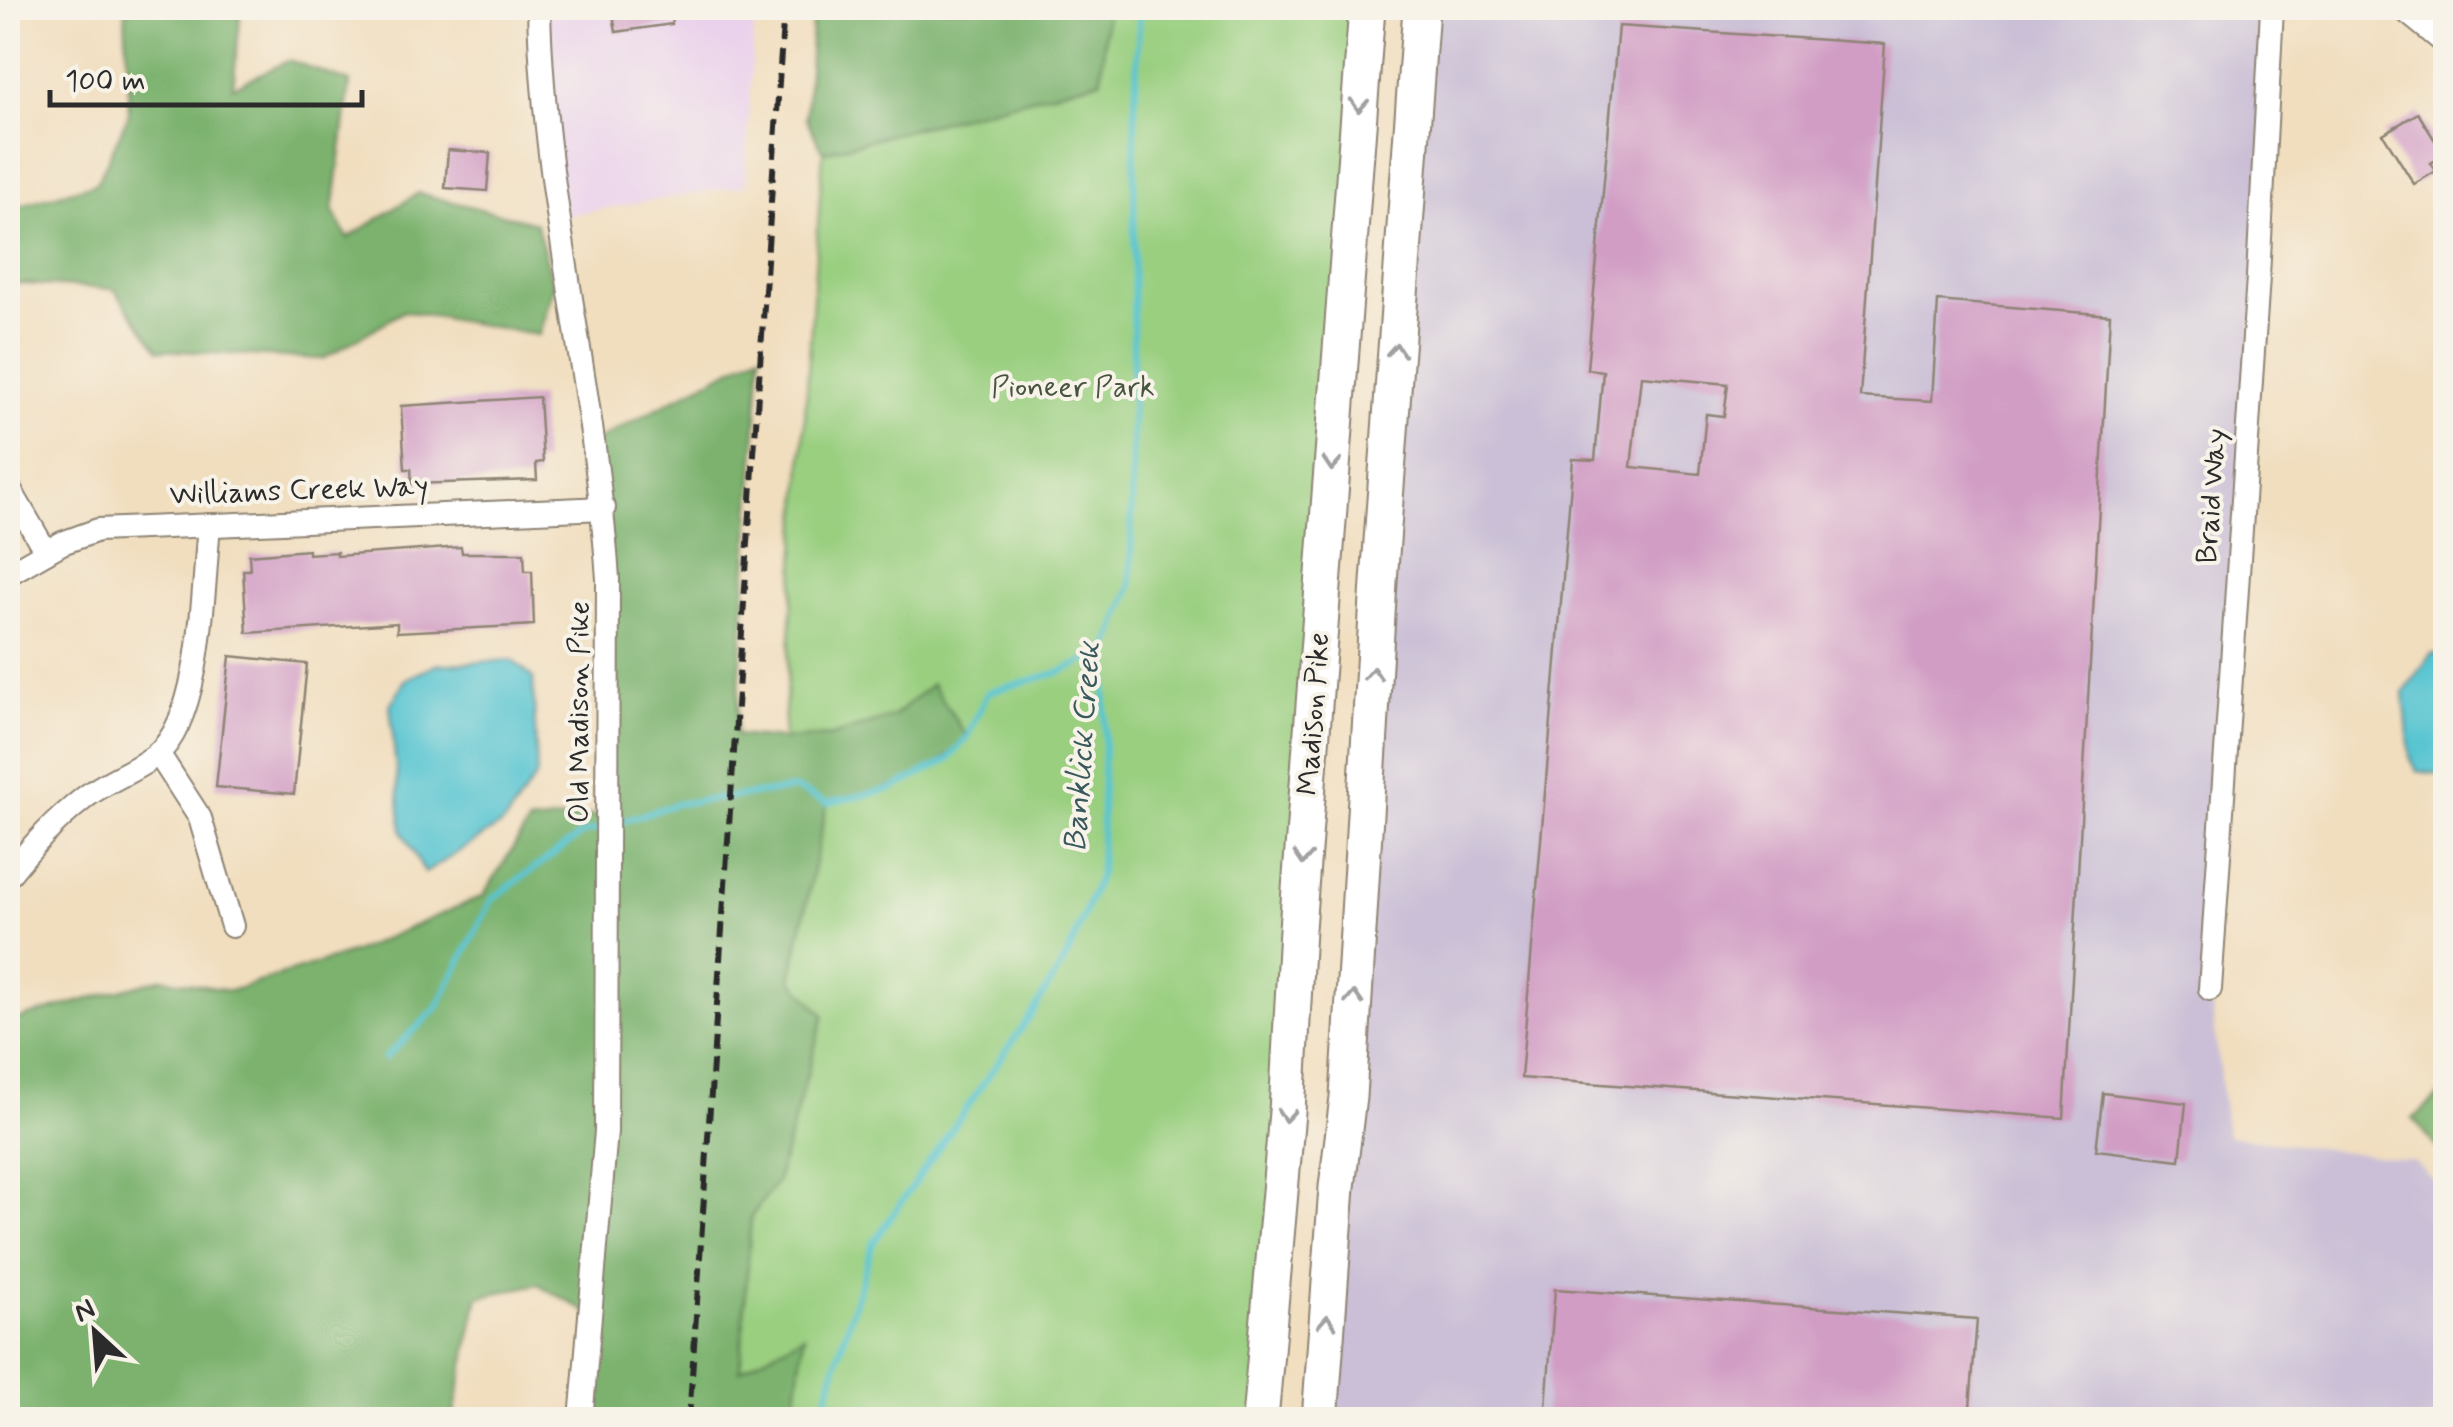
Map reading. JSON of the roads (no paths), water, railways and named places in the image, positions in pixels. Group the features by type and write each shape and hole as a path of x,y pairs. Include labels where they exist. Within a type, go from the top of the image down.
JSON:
{"main road":[{"name":"Madison Pike","path":"1260,1420 1287,1112 1367,8"},
{"name":"Madison Pike","path":"1320,1420 1348,1096 1379,582 1421,8"}],"street":[{"name":"Old Madison Pike","path":"538,8 545,106 604,508 608,578 606,1132 581,1420"},
{"name":"Braid Way","path":"2210,990 2258,278 2272,8"},
{"path":"2402,8 2446,44"},
{"path":"8,486 46,552"},
{"name":"Williams Creek Way","path":"8,574 62,543 98,530 604,508"},
{"path":"8,876 28,850 84,798 158,753 179,727 191,689 209,525"},
{"path":"158,753 200,818 232,926"}],"water":[{"path":"2431,654 2445,654 2445,775 2417,771 2410,757 2404,693"},
{"path":"512,660 533,678 537,775 504,823 425,873 402,831 390,705 406,679 435,665"}],"waterway":[{"name":"Banklick Creek","path":"822,1420 873,1243 1068,955 1100,873 1107,651 1131,586 1135,102 1140,8"},
{"path":"385,1058 437,1008 492,899 582,834 676,804 796,789 827,803 892,789 948,760 967,737 988,692 1061,672 1106,651"}],"railway":[{"path":"689,1420 784,8"}],"park label":[{"name":"Pioneer Park","path":"1073,387"}]}
